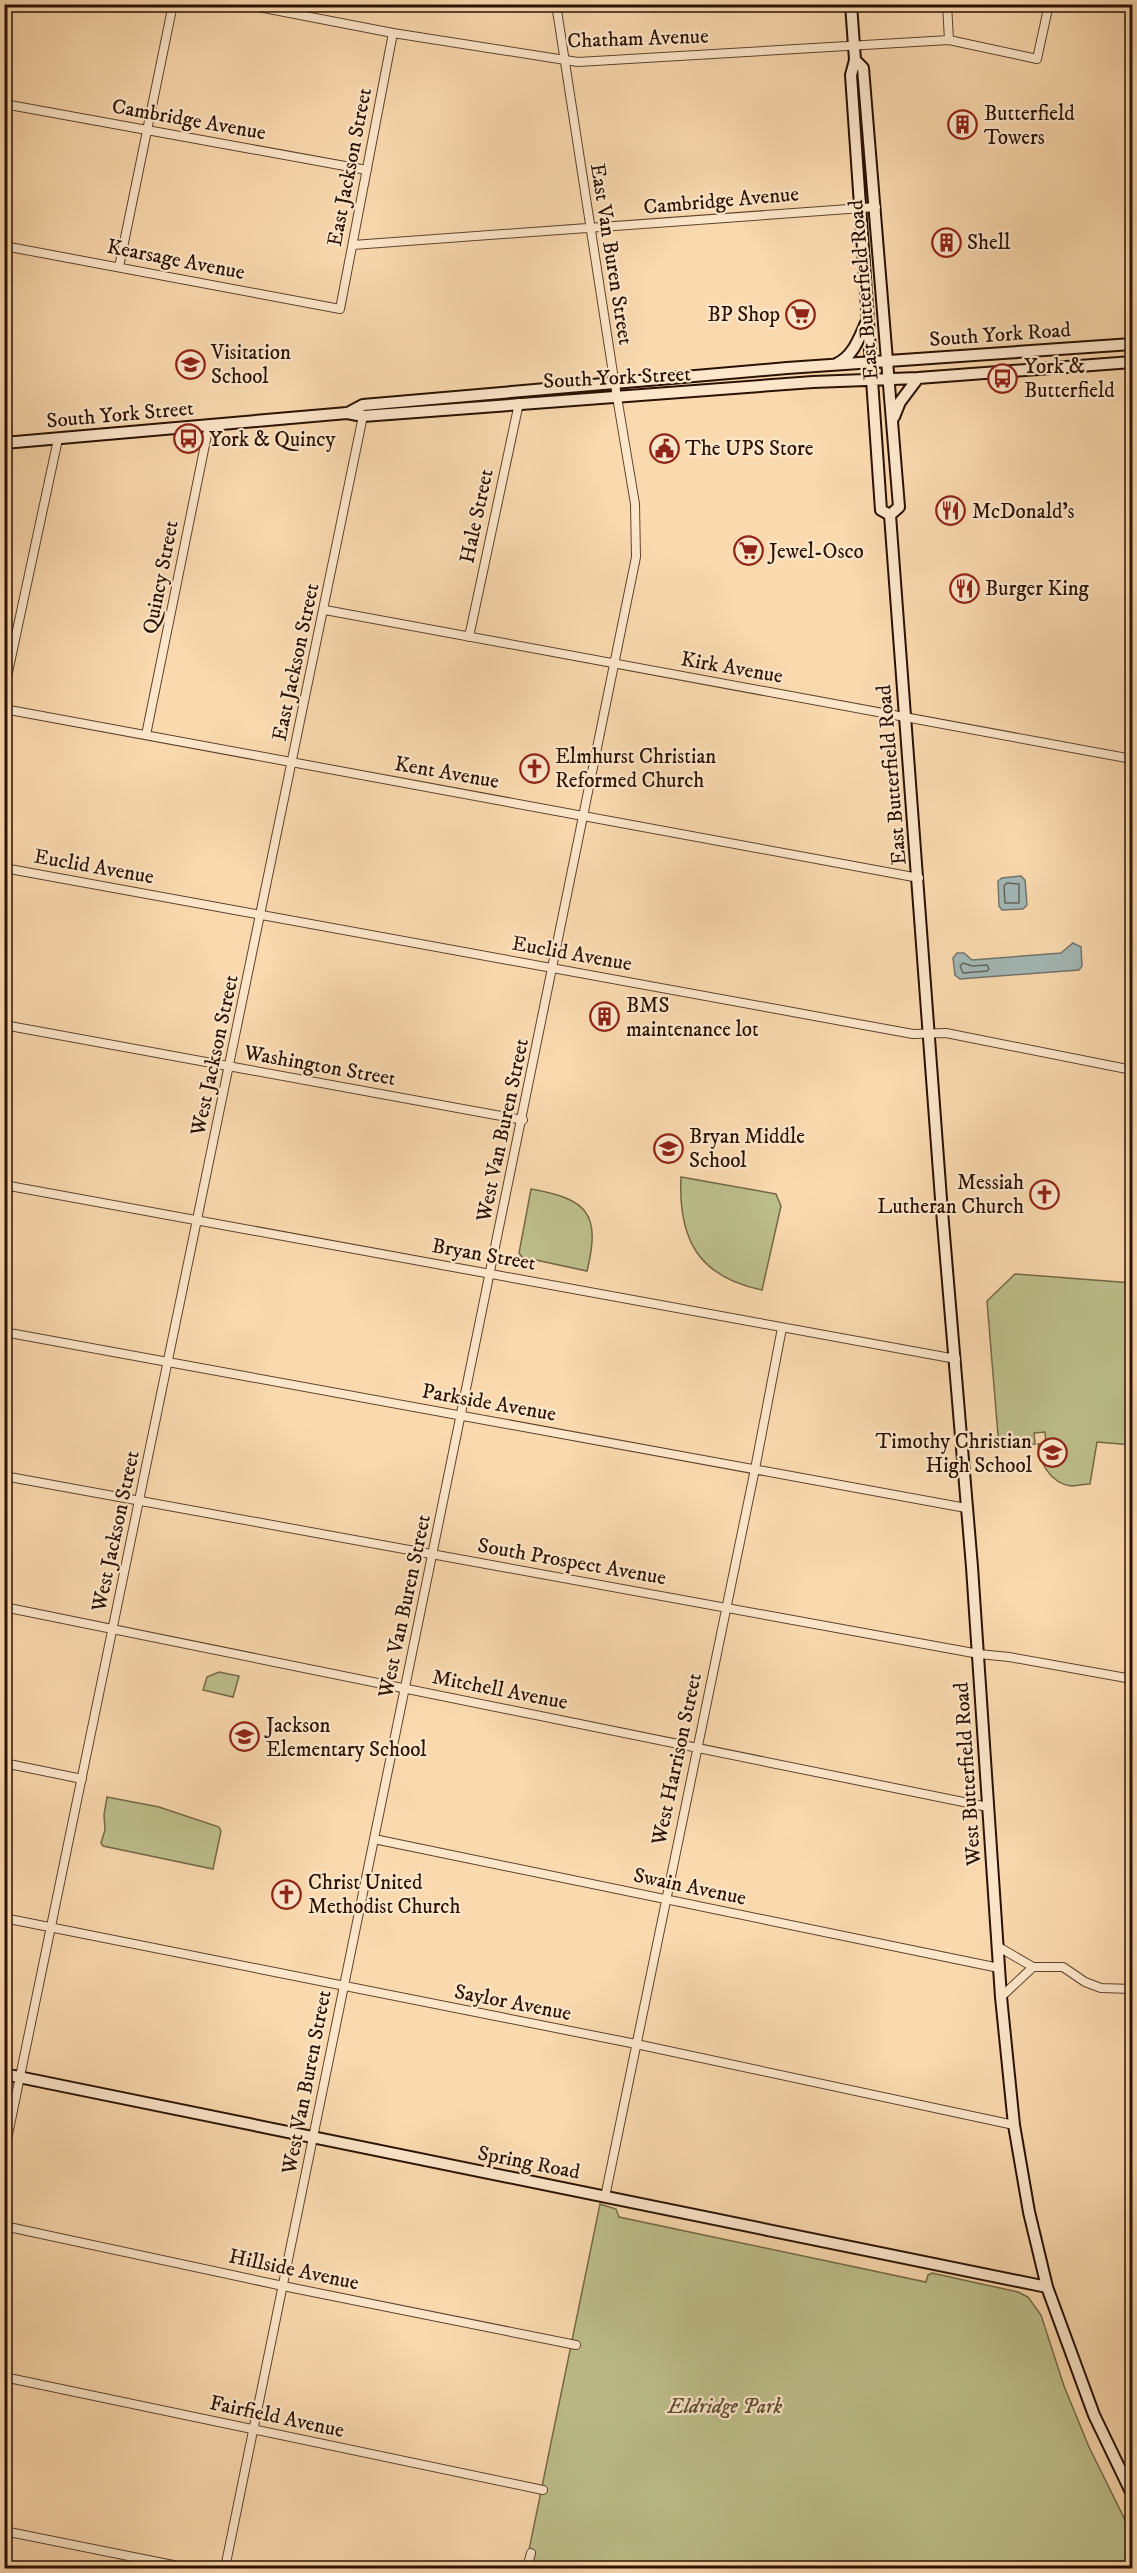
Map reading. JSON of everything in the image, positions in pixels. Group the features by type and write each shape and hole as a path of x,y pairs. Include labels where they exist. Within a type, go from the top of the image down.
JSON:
{"main road":[{"name":"East Butterfield Road","path":"851,4 855,60 851,75 858,208 871,379 881,510 890,515"},
{"name":"East Butterfield Road","path":"855,60 863,68 889,361 899,507 890,515"},
{"path":"834,365 844,361 852,352 867,322"},
{"name":"South York Road","path":"870,363 1132,344"},
{"name":"South York Road","path":"890,379 1132,362"},
{"name":"South York Street","path":"347,413 363,405 521,390 870,363"},
{"path":"893,420 900,402 918,378"},
{"name":"South York Street","path":"4,443 347,413 363,416 519,403 890,379"},
{"name":"East Butterfield Road","path":"890,515 929,1032"},
{"name":"West Butterfield Road","path":"929,1032 978,1654 997,1946 1014,2125 1029,2212 1047,2287 1094,2415 1132,2494"},
{"name":"Spring Road","path":"4,2074 1047,2287"}],"street":[{"path":"119,267 173,4"},
{"name":"Chatham Avenue","path":"243,4 393,33 565,60 604,61 950,40 1037,59 1048,4"},
{"name":"East Van Buren Street","path":"553,968 633,580 638,532 556,4"},
{"path":"947,4 950,40"},
{"name":"East Jackson Street","path":"340,309 393,33"},
{"name":"Cambridge Avenue","path":"4,104 367,170"},
{"name":"Cambridge Avenue","path":"352,245 876,207"},
{"name":"Kearsage Avenue","path":"4,246 340,309"},
{"name":"Hale Street","path":"469,637 519,403"},
{"name":"East Jackson Street","path":"261,915 363,416"},
{"name":"Quincy Street","path":"146,735 209,425"},
{"path":"4,691 58,439"},
{"name":"Kirk Avenue","path":"325,610 1132,759"},
{"name":"Kent Avenue","path":"4,709 919,878"},
{"name":"Euclid Avenue","path":"4,868 913,1034 946,1033 1132,1070"},
{"name":"West Jackson Street","path":"4,2154 261,915"},
{"name":"West Van Buren Street","path":"225,2568 553,968"},
{"name":"Washington Street","path":"4,1025 523,1120"},
{"name":"Bryan Street","path":"4,1185 956,1359"},
{"name":"West Harrison Street","path":"605,2197 782,1328"},
{"name":"Parkside Avenue","path":"4,1332 966,1509"},
{"name":"South Prospect Avenue","path":"4,1476 978,1654 1009,1657 1132,1679"},
{"name":"Mitchell Avenue","path":"4,1607 988,1807"},
{"path":"4,1763 82,1779"},
{"name":"Swain Avenue","path":"374,1839 999,1968"},
{"name":"Saylor Avenue","path":"4,1918 344,1988 636,2044 1014,2125"},
{"path":"997,1946 1033,1967 1063,1967 1085,1982 1101,1988 1132,1989"},
{"path":"1001,1997 1033,1967"},
{"name":"Hillside Avenue","path":"4,2226 283,2286 576,2345"},
{"name":"Fairfield Avenue","path":"4,2378 543,2490"},
{"path":"4,2531 188,2568"},
{"path":"527,2568 531,2553"}],"green space":[{"path":"681,1177 776,1194 781,1206 762,1290 722,1276 697,1252 689,1237 684,1219"},
{"path":"531,1189 566,1198 586,1212 592,1236 587,1271 522,1257 519,1253"},
{"path":"1015,1274 1132,1283 1132,1445 1097,1442 1090,1484 1071,1486 1064,1484 1057,1481 1047,1471 1038,1444 1046,1443 1045,1432 1034,1433 1035,1444 999,1447 987,1301"},
{"path":"219,1672 239,1676 233,1697 203,1690 207,1677"},
{"path":"107,1797 159,1807 219,1827 221,1831 213,1869 103,1846 101,1843 105,1830 104,1815"},
{"name":"Eldridge Park","path":"600,2204 616,2209 619,2217 926,2282 928,2275 932,2273 1018,2292 1028,2297 1041,2315 1064,2386 1089,2447 1132,2534 1132,2568 531,2568 535,2553 529,2550"}],"water":[{"path":"1021,876 1025,880 1027,905 1023,909 1002,910 999,906 998,881 1002,878"},
{"path":"1073,943 1081,947 1082,966 1079,970 960,979 955,975 953,958 957,953 964,953 972,960 1061,953"}],"place":[{"name":"Butterfield Towers","path":"963,125"},
{"name":"Shell","path":"946,242"},
{"name":"BP Shop","path":"801,314"},
{"name":"Visitation School","path":"190,364"},
{"name":"York & Butterfield","path":"1003,378"},
{"name":"York & Quincy","path":"188,439"},
{"name":"The UPS Store","path":"664,448"},
{"name":"McDonald's","path":"951,511"},
{"name":"Jewel-Osco","path":"748,551"},
{"name":"Burger King","path":"964,588"},
{"name":"Elmhurst Christian Reformed Church","path":"534,768"},
{"name":"BMS maintenance lot","path":"605,1017"},
{"name":"Bryan Middle School","path":"668,1148"},
{"name":"Messiah Lutheran Church","path":"1045,1194"},
{"name":"Timothy Christian High School","path":"1053,1453"},
{"name":"Jackson Elementary School","path":"245,1737"},
{"name":"Christ United Methodist Church","path":"287,1894"}]}
